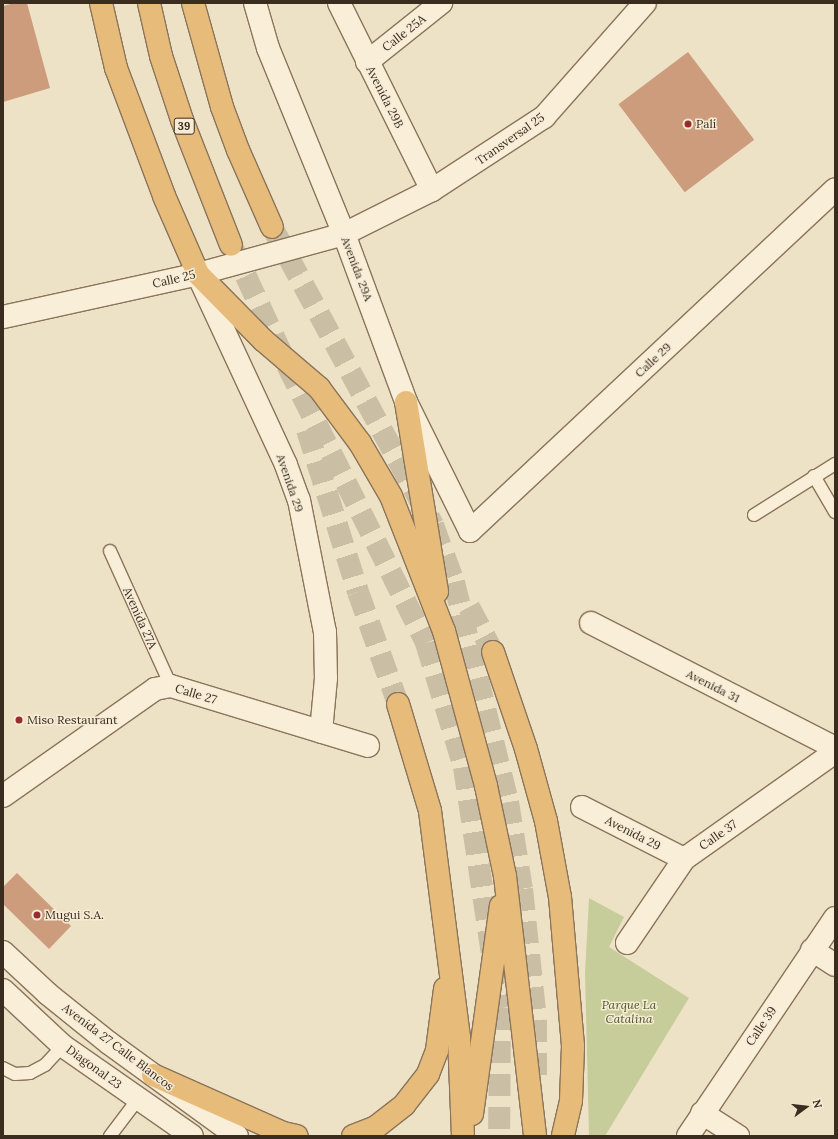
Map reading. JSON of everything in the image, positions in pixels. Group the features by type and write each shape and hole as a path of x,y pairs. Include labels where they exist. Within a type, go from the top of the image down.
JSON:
{"highway":[{"path":"101,3 116,68 164,196 198,274 263,340 318,388 360,443 391,496 444,631"},
{"name":"39","path":"149,3 161,56 182,120 231,245"},
{"path":"193,3 222,107 238,150 272,227"},
{"path":"406,402 444,631 486,786 505,876 535,1136"},
{"path":"493,652 526,748 542,806 560,897 572,1046 571,1101 573,1136"},
{"path":"398,704 430,811 458,1037 463,1136"},
{"path":"469,1136 505,876"},
{"path":"353,1136 376,1127 404,1105 428,1074 437,1050 449,956"},
{"path":"153,1075 283,1133 297,1136"},
{"path":"563,1136 571,1101"}],"street":[{"name":"Avenida 29A","path":"255,3 268,48 344,234 406,402 470,531"},
{"name":"Avenida 29B","path":"339,3 367,62 432,190"},
{"name":"Calle 25A","path":"367,62 441,3"},
{"name":"Transversal 25","path":"344,234 432,190 544,117 645,3"},
{"name":"Calle 29","path":"470,531 835,190"},
{"name":"Calle 25","path":"3,317 198,274 344,234"},
{"name":"Avenida 29","path":"198,274 286,465 299,500 325,632 326,678 321,732"},
{"name":"Avenida 31","path":"591,623 835,748"},
{"name":"Calle 27","path":"3,796 155,689 171,686 368,746"},
{"name":"Calle 37","path":"627,943 684,859 835,752"},
{"name":"Avenida 29","path":"582,807 684,859"},
{"name":"Calle 39","path":"688,1136 702,1113 835,918"},
{"path":"812,950 835,965"},
{"name":"Avenida 27 Calle Blancos","path":"3,952 20,970 103,1038 237,1136"},
{"name":"Diagonal 23","path":"3,990 63,1046 192,1136"},
{"path":"702,1113 738,1136"}],"lane":[{"path":"754,515 835,464"},
{"path":"814,476 835,512"},
{"name":"Avenida 27A","path":"110,551 171,686"},
{"path":"3,1068 15,1074 30,1073 45,1065 63,1046"},
{"path":"110,1136 138,1099"}],"green space":[{"name":"Parque La Catalina","path":"589,898 624,917 609,947 689,998 605,1136 589,1136 585,973"}],"building":[{"path":"15,3 27,3 50,88 3,102 3,6"},
{"name":"Palí","path":"688,52 754,140 685,192 619,104"},
{"name":"Mugui S.A.","path":"17,873 71,926 49,949 3,904 3,887"}],"tunnel":[{"path":"272,227 433,525 454,582 508,802 522,889 536,1020 536,1081"},
{"path":"232,246 287,365 426,643 464,767 500,1008 499,1136"},
{"path":"307,430 358,592 398,704"},
{"path":"469,607 493,652"}],"place":[{"name":"Palí","path":"688,124"},
{"name":"Miso Restaurant","path":"19,720"},
{"name":"Mugui S.A.","path":"37,915"}]}
